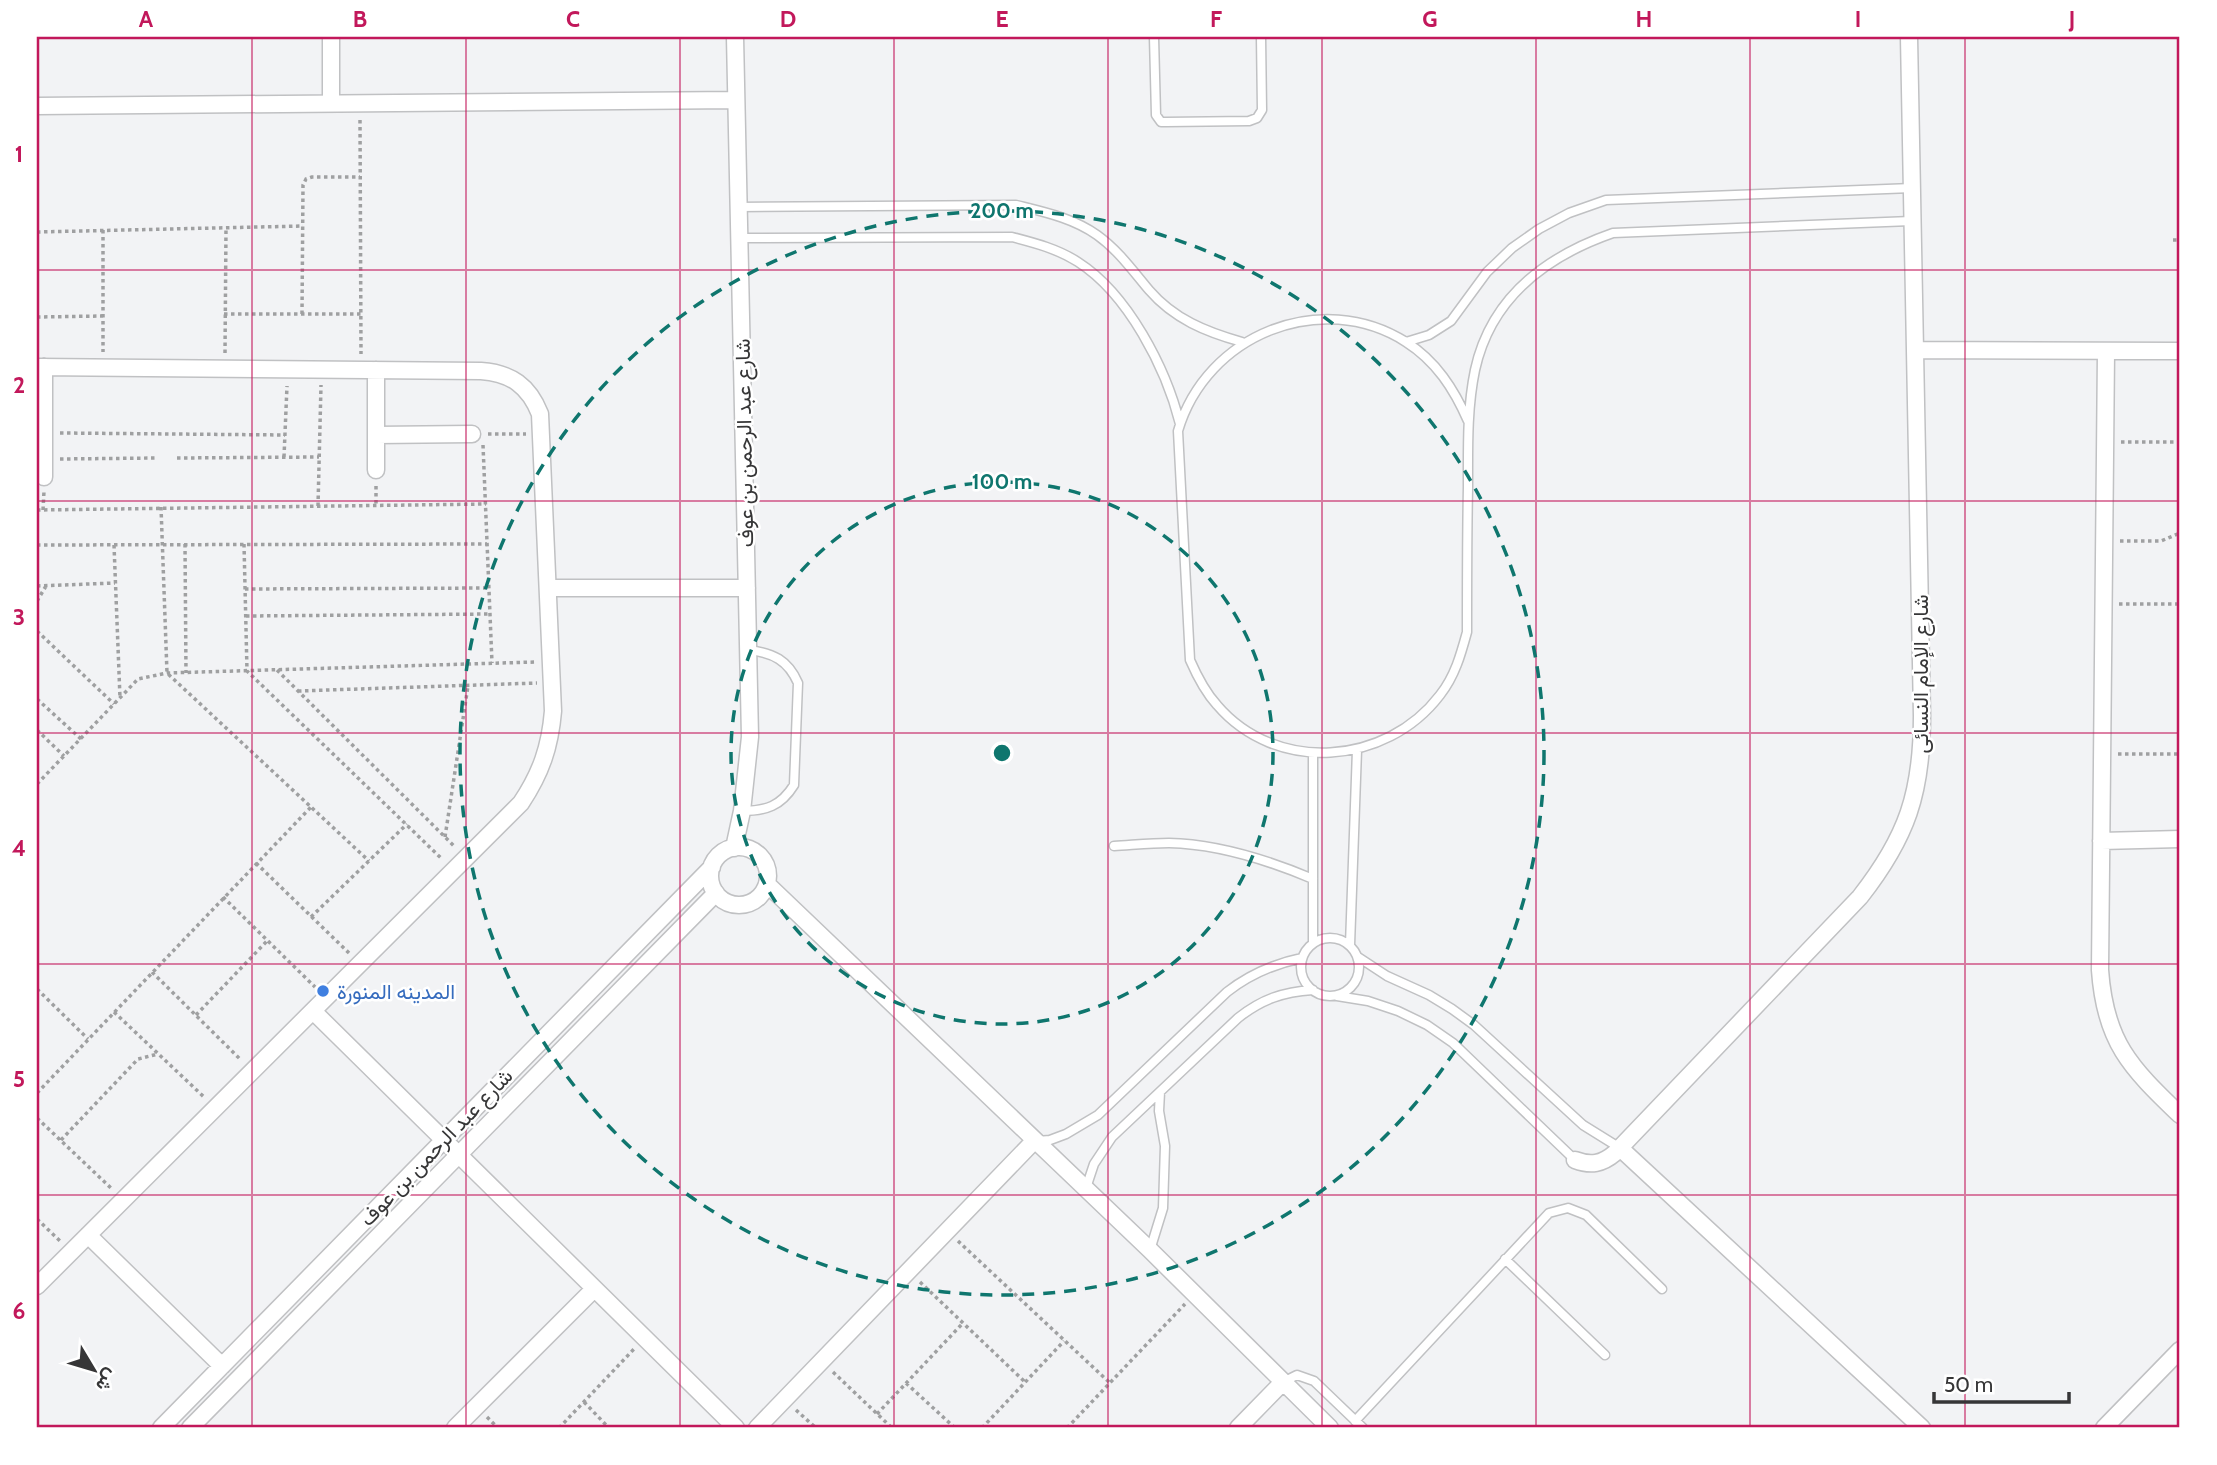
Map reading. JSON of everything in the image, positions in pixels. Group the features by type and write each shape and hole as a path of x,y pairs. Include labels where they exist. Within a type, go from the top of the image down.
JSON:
{"street":[{"path":"331,37 331,103"},
{"name":"شارع عبد الرحمن بن عوف","path":"734,848 742,811 750,737 735,37"},
{"name":"شارع الإمام النسائى","path":"1575,1160 1585,1164 1597,1164 1607,1160 1860,897 1884,866 1903,831 1916,794 1922,755 1909,37"},
{"path":"37,106 736,100"},
{"path":"1915,350 2180,351"},
{"path":"2106,352 2100,970 2102,1000 2110,1028 2124,1055 2142,1078 2180,1115"},
{"path":"37,1286 521,803 545,760 551,736 552,683 540,414 525,387 512,377 489,372 41,367 44,477"},
{"path":"369,370 376,435 376,470"},
{"path":"376,435 472,434"},
{"path":"548,588 747,588"},
{"path":"2101,841 2180,839"},
{"path":"734,848 747,848 763,859 768,871 767,884 760,896 747,904 727,902 716,893 711,880 712,867 721,854 734,848"},
{"name":"شارع عبد الرحمن بن عوف","path":"161,1428 712,867"},
{"path":"767,884 1150,1251 1330,1428"},
{"name":"شارع عبد الرحمن بن عوف","path":"190,1428 716,893"},
{"path":"313,1011 736,1428"},
{"path":"757,1428 1034,1141"},
{"path":"1620,1148 1922,1428"},
{"path":"88,1235 222,1366"},
{"path":"455,1428 594,1289"},
{"path":"2104,1428 2180,1350"},
{"path":"1238,1428 1283,1382"}],"lane":[{"path":"1154,37 1156,115 1161,122 1166,122 1249,121 1257,118 1262,110 1261,37"},
{"path":"1406,342 1429,335 1451,321 1488,272 1512,248 1569,213 1606,200 1912,188"},
{"path":"738,206 1016,205 1058,216 1097,235 1130,266 1150,292 1177,316 1208,333 1242,342"},
{"path":"1468,421 1458,397 1444,376 1426,357 1406,342 1380,329 1353,321 1324,318 1268,329 1242,342 1204,378 1190,400 1178,430 1190,660 1201,684 1217,706 1238,725 1273,744 1313,754 1335,754 1389,739 1418,720 1441,695 1458,665 1467,632 1468,421 1475,369 1484,342 1498,316 1515,293 1535,273 1558,257 1613,233 1912,221"},
{"path":"739,239 1012,237 1047,246 1078,262 1106,284 1127,312 1153,353 1173,397 1180,424"},
{"path":"742,811 764,811 787,796 794,785 798,683 784,662 774,655 749,650"},
{"path":"1350,945 1357,750"},
{"path":"1313,754 1313,943 1302,958 1301,965 1304,979 1313,990"},
{"path":"1114,846 1169,843 1209,848 1257,858 1313,879"},
{"path":"1313,943 1332,938 1350,945 1358,957 1387,976 1452,1009 1474,1025 1583,1125 1620,1148"},
{"path":"1337,996 1354,984 1359,971 1358,957"},
{"path":"1034,1141 1050,1140 1066,1134 1098,1115 1243,979 1282,962 1302,958"},
{"path":"1086,1191 1087,1178 1112,1137 1254,1005 1272,996 1292,991 1313,990 1328,996 1368,1001 1398,1011 1444,1037 1476,1064 1575,1160"},
{"path":"1150,1251 1163,1208 1165,1146 1159,1111 1160,1092"},
{"path":"1355,1421 1549,1213 1568,1208 1586,1215 1662,1289"},
{"path":"1505,1259 1605,1355"},
{"path":"1283,1382 1297,1375 1314,1381 1363,1428"}],"path":[{"path":"360,103 361,314 369,370"},
{"path":"302,314 303,185 306,179 313,177 360,177"},
{"path":"37,232 303,226"},
{"path":"225,369 226,228"},
{"path":"103,230 103,368"},
{"path":"2173,240 2180,240"},
{"path":"224,314 361,314"},
{"path":"37,317 103,316"},
{"path":"284,457 288,370"},
{"path":"318,506 321,370"},
{"path":"44,433 285,435"},
{"path":"492,663 483,434 541,433"},
{"path":"2105,442 2180,442"},
{"path":"177,458 319,457"},
{"path":"44,459 156,458"},
{"path":"37,510 486,504"},
{"path":"161,507 167,673 369,861"},
{"path":"2104,542 2161,541 2180,533"},
{"path":"244,543 247,671 454,871"},
{"path":"185,544 186,673"},
{"path":"37,545 488,544"},
{"path":"114,545 120,698"},
{"path":"37,586 115,583"},
{"path":"37,601 46,586"},
{"path":"245,589 489,588"},
{"path":"2103,605 2180,604"},
{"path":"246,616 490,614"},
{"path":"37,631 114,704"},
{"path":"37,784 138,679 167,673 551,661"},
{"path":"277,670 467,858"},
{"path":"298,691 552,683"},
{"path":"445,837 468,685"},
{"path":"37,699 81,739"},
{"path":"37,730 64,756"},
{"path":"2102,754 2180,754"},
{"path":"37,1093 310,807"},
{"path":"311,917 407,824"},
{"path":"256,863 360,964"},
{"path":"223,897 326,998"},
{"path":"195,1015 267,940"},
{"path":"152,972 253,1071"},
{"path":"37,989 88,1039"},
{"path":"114,1012 215,1108"},
{"path":"61,1140 138,1059 158,1054"},
{"path":"37,1118 123,1200"},
{"path":"37,1219 71,1252"},
{"path":"947,1231 1110,1383"},
{"path":"908,1271 1025,1382"},
{"path":"1068,1428 1193,1295"},
{"path":"877,1414 963,1323"},
{"path":"559,1428 644,1338"},
{"path":"982,1428 1064,1340"},
{"path":"822,1361 892,1428"},
{"path":"906,1383 955,1428"},
{"path":"785,1399 816,1428"},
{"path":"584,1402 609,1428"}],"place":[{"name":"المدينه المنورة","path":"323,991"}]}
